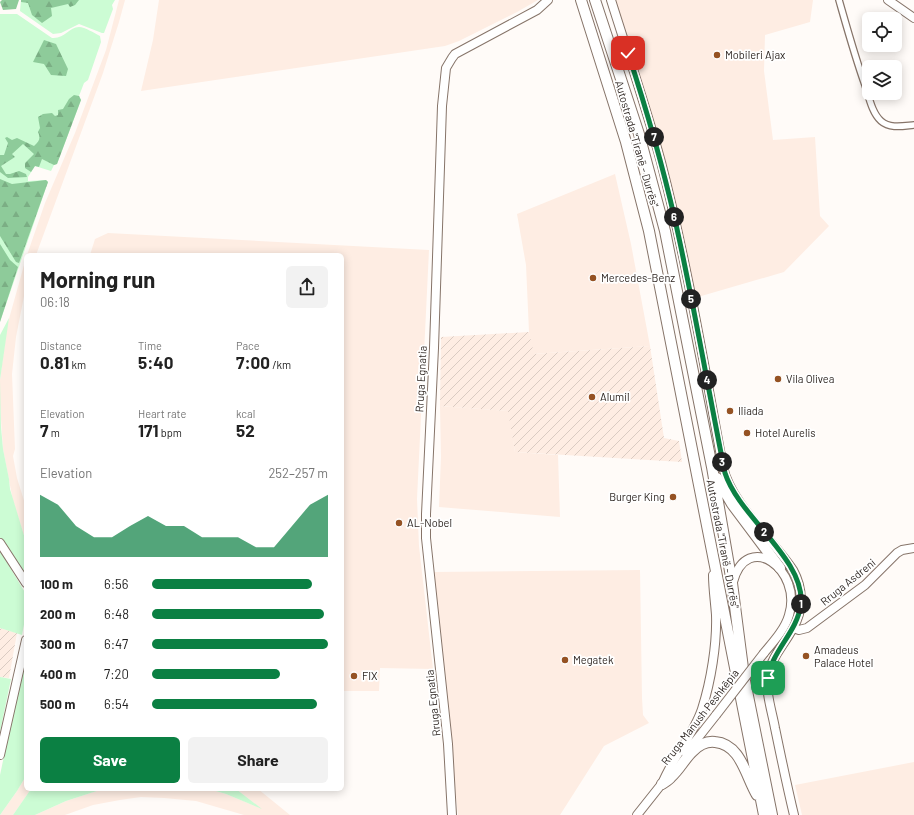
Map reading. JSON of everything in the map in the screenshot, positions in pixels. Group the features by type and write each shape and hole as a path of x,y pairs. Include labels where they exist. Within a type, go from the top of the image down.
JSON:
{"highway":[{"name":"Autostrada \"Tiranë - Durrës\"","path":"581,0 626,142 649,231 764,815"},
{"name":"Autostrada \"Tiranë - Durrës\"","path":"595,0 639,134 666,231 712,467 732,583 744,676 772,815"},
{"path":"712,467 724,484 732,504 780,568"},
{"path":"662,784 672,777 698,747 709,742 721,743 730,747 738,756 750,784 761,802"}],"main road":[{"name":"Rruga Egnatia","path":"452,815 449,750 426,538 443,85 446,68 455,54 537,10 548,0"},
{"path":"611,0 645,106 677,227 715,423 724,484 786,561 796,576 800,589 801,604 798,617 794,628 773,659 769,672 768,689 794,815"},
{"path":"888,0 914,18"},
{"path":"0,542 24,580"},
{"name":"Rruga Asdreni","path":"794,628 799,630 807,628 865,584 897,553 902,550 914,548"},
{"path":"732,583 738,568 747,560 753,558 766,558 780,568"},
{"path":"662,784 666,774 681,751 702,710 708,686 715,636 716,615 713,579 714,564"},
{"name":"Rruga Manush Peshkëpia","path":"639,814 782,629 789,615 791,597 788,581 780,568"},
{"path":"0,755 24,649"}],"street":[{"path":"838,0 877,116 882,122 888,125 914,125"}],"shaded area":[{"path":"119,0 125,0 103,73 37,253 28,253 45,203 75,133 106,50"},
{"path":"159,0 538,0 459,41 445,46 141,91 153,40"},
{"path":"611,0 813,0 810,22 765,35 764,71 773,140 815,137 820,216 829,226 784,272 691,299 675,220"},
{"path":"615,174 631,244 650,346 533,354 529,332 526,265 517,214"},
{"path":"108,233 429,250 417,499 419,546 433,669 380,668 379,691 344,691 344,253 91,253 95,239"},
{"path":"24,265 24,296 16,337 12,374 15,449 13,456 17,478 24,501 24,536 13,501 3,449 0,380 7,326"},
{"path":"529,332 534,354 650,346 664,438 679,441 682,462 515,452 508,411 440,406 441,337"},
{"path":"440,406 509,411 515,452 558,455 560,517 439,507 441,457"},
{"path":"640,570 643,715 649,723 604,746 560,815 458,815 439,638 434,572"},
{"path":"0,628 17,633 9,678 0,677"},
{"path":"914,762 914,815 802,815 795,785"},
{"path":"24,779 24,791 30,791 25,798 13,815 0,815"},
{"path":"97,791 216,791 260,808 239,791 260,791 290,815 244,815 196,801 141,797 93,805 65,815 35,815 66,801"}],"green space":[{"path":"2,0 19,0 16,9 3,10 0,2"},
{"path":"21,0 115,0 112,5 113,9 104,33 79,24 61,33 53,34 20,11"},
{"path":"21,0 79,0 75,5 70,7 68,4 51,8 52,16 42,23 32,15 28,3 21,2"},
{"path":"0,14 17,14 52,38 60,37 72,29 81,27 100,36 101,42 88,80 84,83 79,96 81,100 57,164 54,165 51,171 35,166 28,177 28,181 46,180 48,182 0,322"},
{"path":"44,40 56,44 68,69 66,76 51,75 44,64 33,62"},
{"path":"74,95 79,96 81,100 57,164 54,165 42,159 39,167 35,166 31,172 25,168 25,163 34,154 23,144 12,154 15,157 1,166 6,174 19,171 26,174 27,177 8,178 0,172 0,155 4,155 8,143 5,138 7,137 12,140 17,138 34,146 39,138 38,132 40,128 38,117 43,114 52,113 55,116 58,115 58,110 63,109 69,99"},
{"path":"0,179 12,184 46,180 48,182 19,263 16,262 0,236"},
{"path":"0,244 10,260 18,267 0,322"},
{"path":"9,318 0,380 0,335"},
{"path":"0,380 3,449 10,489 24,535 24,576 0,538"},
{"path":"0,551 24,591 24,624 22,635 0,628"},
{"path":"24,661 24,779 0,815 0,775"},
{"path":"0,677 11,679 0,732"},
{"path":"30,791 97,791 66,801 35,815 13,815"},
{"path":"216,791 239,791 262,809"}],"place":[{"name":"Mobileri Ajax","path":"717,55"},
{"name":"Mercedes-Benz","path":"593,278"},
{"name":"Vila Olivea","path":"778,379"},
{"name":"Alumil","path":"592,397"},
{"name":"Iliada","path":"730,411"},
{"name":"Hotel Aurelis","path":"747,433"},
{"name":"Burger King","path":"673,497"},
{"name":"AL-Nobel","path":"399,523"},
{"name":"Amadeus Palace Hotel","path":"806,656"},
{"name":"Megatek","path":"565,660"},
{"name":"FIX","path":"354,676"}],"route":[{"path":"628,53 661,162 675,220 725,473 735,496 793,570 800,589 801,604 798,617 794,628 773,659 768,678"}]}
